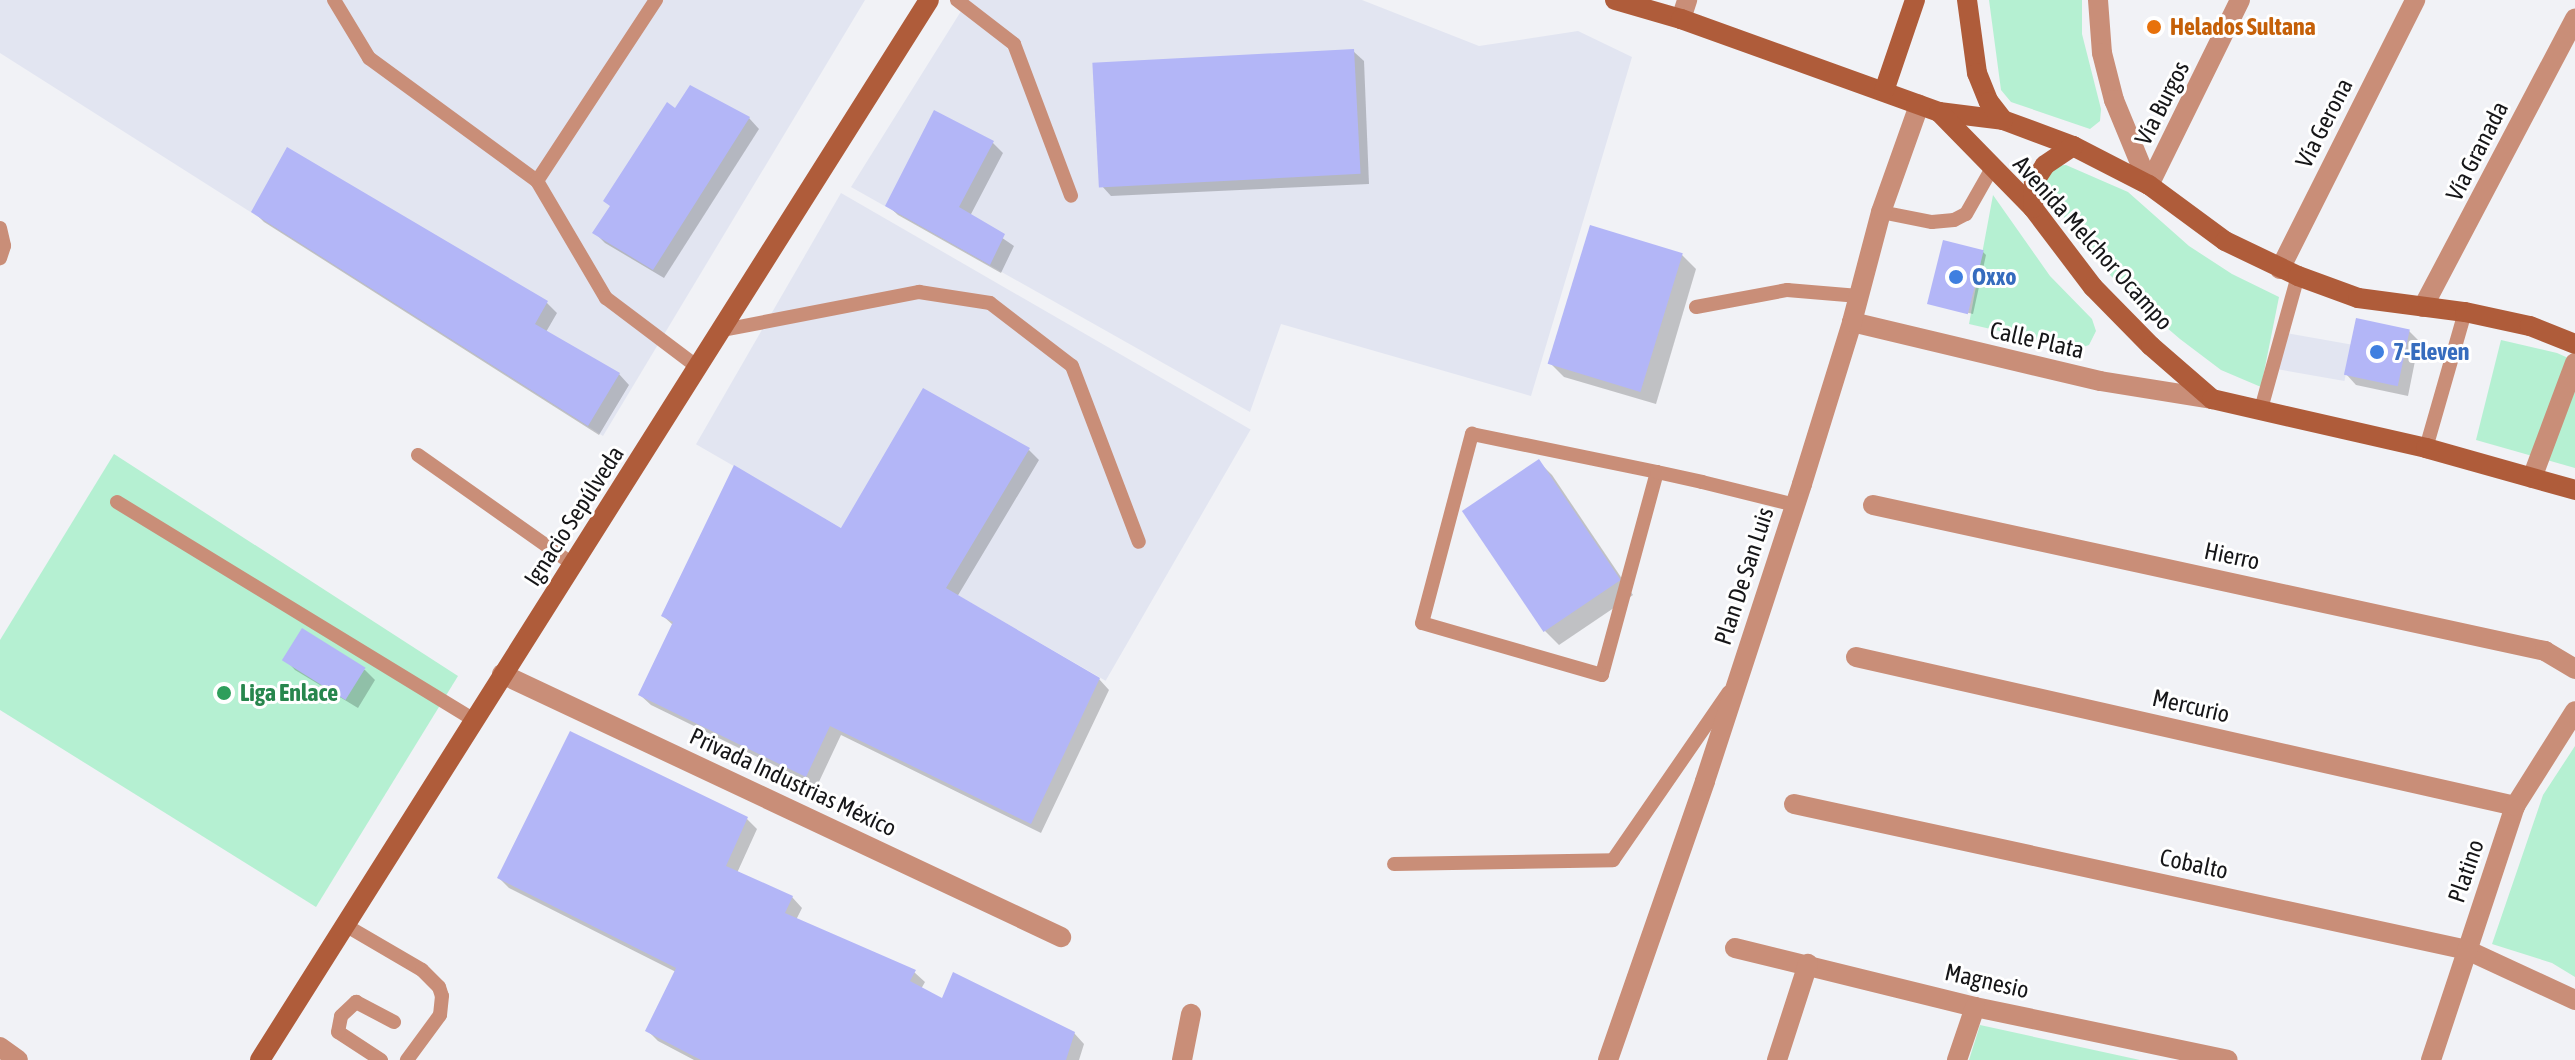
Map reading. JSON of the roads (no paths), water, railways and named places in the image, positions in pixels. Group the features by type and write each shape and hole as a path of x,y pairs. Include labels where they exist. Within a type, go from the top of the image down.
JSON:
{"main road":[{"name":"Ignacio Sepúlveda","path":"260,1060 929,0"},
{"path":"1615,0 1684,10 1939,112"},
{"path":"1884,91 1915,0"},
{"path":"1967,0 1977,73 1989,102 2003,120"},
{"name":"Avenida Melchor Ocampo","path":"1939,112 2003,120 2073,146 2149,185 2225,241 2289,273 2358,298 2465,312 2530,326 2575,344"},
{"name":"Avenida Melchor Ocampo","path":"1939,112 1991,170 2033,208 2093,287 2151,346 2212,399 2426,448 2575,490"},
{"path":"2033,208 2034,182 2045,165 2073,146"}],"street":[{"path":"2098,0 2102,53 2114,100 2149,185"},
{"name":"Vía Burgos","path":"2149,185 2240,0"},
{"name":"Vía Gerona","path":"2289,273 2415,0"},
{"name":"Vía Granada","path":"2423,307 2575,19"},
{"name":"Plan De San Luis","path":"1608,1060 1795,505 1852,322 1881,212 1919,105"},
{"name":"Calle Plata","path":"1852,322 2100,381 2212,399"},
{"path":"2532,478 2575,363"},
{"name":"Hierro","path":"1873,505 2545,651 2575,669"},
{"name":"Mercurio","path":"1856,657 2515,806"},
{"name":"Privada Industrias México","path":"502,674 1061,937"},
{"name":"Platino","path":"2431,1060 2515,806 2575,711"},
{"name":"Cobalto","path":"1794,804 2467,950 2575,1000"},
{"name":"Magnesio","path":"1735,948 1975,1007 2228,1060"},
{"path":"1777,1060 1808,964"},
{"path":"1957,1060 1975,1007"},
{"path":"1182,1060 1191,1014"},
{"path":"0,1047 18,1060"}],"lane":[{"path":"334,0 369,58 537,181 606,298 699,368"},
{"path":"537,181 656,0"},
{"path":"957,0 1014,44 1071,196"},
{"path":"1881,212 1932,222 1954,220 1966,214 1991,170"},
{"path":"0,228 4,246 0,258"},
{"path":"2261,409 2289,273"},
{"path":"1696,307 1787,290 1859,296"},
{"path":"723,330 919,292 990,303 1072,366 1139,542"},
{"path":"2426,448 2465,312"},
{"path":"1657,472 1602,675 1422,623 1472,434 1657,472 1795,505"},
{"path":"418,455 574,565"},
{"path":"117,502 474,720"},
{"path":"1394,864 1613,860 1677,763 1737,682"},
{"path":"345,925 422,970 439,987 442,996 440,1015 407,1060"},
{"path":"381,1060 338,1032 341,1016 356,1002 394,1022"}],"place":[{"name":"Helados Sultana","path":"2154,27"},
{"name":"Oxxo","path":"1956,277"},
{"name":"7-Eleven","path":"2377,352"},
{"name":"Liga Enlace","path":"224,693"}]}
